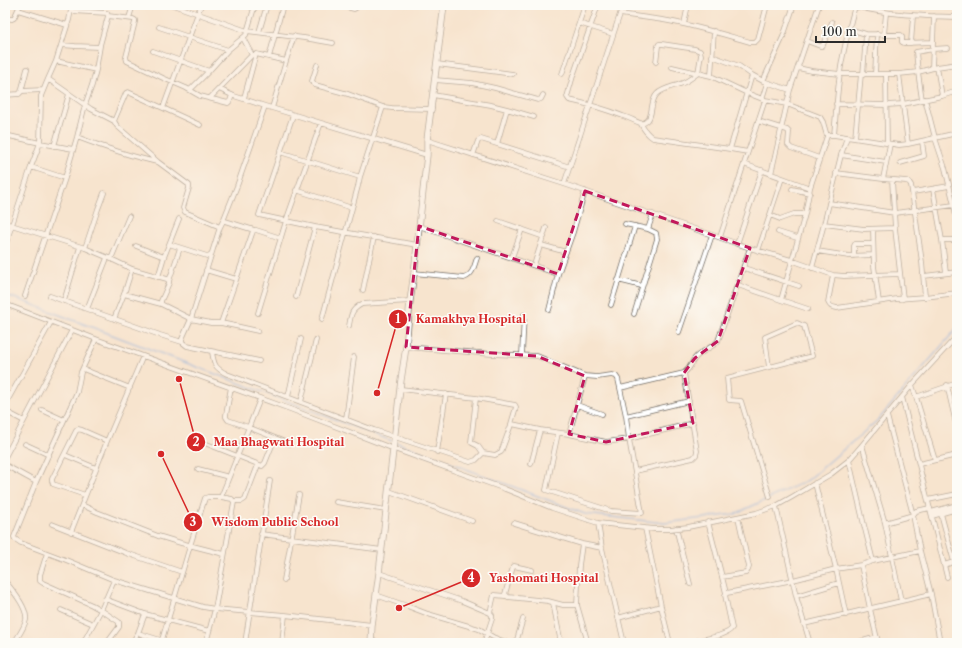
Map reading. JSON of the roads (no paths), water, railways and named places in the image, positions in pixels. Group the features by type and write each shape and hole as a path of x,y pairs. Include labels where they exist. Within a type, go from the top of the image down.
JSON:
{"main road":[{"path":"371,642 406,347 427,155 427,140 444,5"}],"street":[{"path":"5,18 14,18 20,5"},
{"path":"5,246 40,143 41,100 43,90 56,61 72,5"},
{"path":"129,18 133,5"},
{"path":"173,5 248,30 333,43"},
{"path":"163,108 201,5"},
{"path":"190,90 228,50 246,35 255,7 245,5"},
{"path":"259,32 267,5"},
{"path":"269,56 283,5"},
{"path":"339,5 354,9 357,5"},
{"path":"562,74 585,5"},
{"path":"598,5 573,76 567,97 569,100 622,115 641,124 648,135 653,138 748,152"},
{"path":"564,184 623,5"},
{"path":"684,24 688,5"},
{"path":"620,14 684,24 750,42 755,42 758,40 767,5"},
{"path":"720,237 758,121 764,99 765,82 794,5"},
{"path":"771,174 790,90 819,5"},
{"path":"834,135 840,74 853,5 877,12 913,16 957,17"},
{"path":"18,10 67,25"},
{"path":"71,11 107,13 108,16 134,19 136,22 126,57 127,60 200,96 228,103 232,95"},
{"path":"884,35 886,13"},
{"path":"25,296 65,178 96,70 100,46 108,16"},
{"path":"911,43 913,16"},
{"path":"932,68 934,16"},
{"path":"807,41 822,46 832,22"},
{"path":"579,23 613,34"},
{"path":"159,27 228,50"},
{"path":"849,29 866,34 901,35 903,43 933,42"},
{"path":"711,76 714,31"},
{"path":"855,138 866,34"},
{"path":"875,74 876,34"},
{"path":"272,108 294,36"},
{"path":"243,38 254,55 244,98"},
{"path":"641,124 648,120 656,95 671,86 690,80 698,73 701,55 700,51 696,49 662,44 658,46 656,62"},
{"path":"61,45 100,46"},
{"path":"948,48 916,52 923,100 956,205 957,223"},
{"path":"153,51 209,71"},
{"path":"210,98 254,55 269,56 286,61"},
{"path":"712,56 739,66 765,82 790,90"},
{"path":"56,61 96,70"},
{"path":"317,64 312,81 315,85 348,94 383,107 432,109"},
{"path":"437,64 513,74"},
{"path":"798,68 840,74 899,74 918,72 957,64"},
{"path":"672,67 711,76 747,94 787,104 820,117 823,122 827,136 810,188 805,214 797,238 781,300"},
{"path":"937,67 942,96"},
{"path":"22,91 27,70"},
{"path":"883,179 889,143 886,74"},
{"path":"899,74 908,144"},
{"path":"730,149 752,75"},
{"path":"48,79 96,113 114,121 117,126 158,162 189,185 183,208 185,212 220,227"},
{"path":"435,80 472,83 538,100 541,99 542,95"},
{"path":"219,89 232,95 293,115 427,155"},
{"path":"5,95 18,94 22,91 43,90"},
{"path":"836,104 903,104 942,96 956,91 957,100"},
{"path":"114,121 126,93 128,92 200,125"},
{"path":"54,146 69,94"},
{"path":"433,95 476,102 534,117"},
{"path":"182,342 191,319 220,227 237,186 265,106"},
{"path":"322,318 360,177 383,107"},
{"path":"497,144 507,109"},
{"path":"293,115 259,214 260,216 417,245"},
{"path":"758,121 787,130 789,132 788,145 791,148 819,158"},
{"path":"258,313 296,190 321,123"},
{"path":"827,136 834,135 899,145 957,133"},
{"path":"5,135 73,149"},
{"path":"77,137 112,150 158,162"},
{"path":"812,268 836,173 847,137"},
{"path":"473,155 478,141 481,139 570,167"},
{"path":"427,140 564,184 712,234 737,244 791,260 833,275 900,274"},
{"path":"900,163 924,156 925,154 922,141"},
{"path":"280,152 360,177"},
{"path":"841,155 886,162"},
{"path":"744,164 810,188"},
{"path":"31,167 65,178"},
{"path":"737,244 762,170"},
{"path":"836,173 909,182 913,192 914,211 924,276 925,297"},
{"path":"758,251 782,178"},
{"path":"892,180 895,228 903,299"},
{"path":"913,192 949,186"},
{"path":"792,189 810,193"},
{"path":"933,189 946,273"},
{"path":"296,190 352,208"},
{"path":"549,310 558,274 585,191"},
{"path":"64,301 82,248 104,193"},
{"path":"829,203 895,213 956,205"},
{"path":"648,229 653,214"},
{"path":"770,215 780,219 794,214 805,214"},
{"path":"87,309 129,216"},
{"path":"158,277 179,219"},
{"path":"223,221 281,238"},
{"path":"498,221 544,237"},
{"path":"5,223 82,248 109,258 132,269 169,281"},
{"path":"624,224 648,229 656,233 657,239 634,314"},
{"path":"824,224 859,229 895,228"},
{"path":"419,226 558,274"},
{"path":"611,305 635,226"},
{"path":"296,297 315,227"},
{"path":"534,266 546,228"},
{"path":"512,258 522,229"},
{"path":"873,229 873,256 879,302"},
{"path":"221,323 254,230"},
{"path":"778,232 797,238"},
{"path":"679,332 712,234"},
{"path":"363,290 374,237"},
{"path":"942,240 957,240"},
{"path":"169,244 210,257"},
{"path":"854,256 855,244 873,244"},
{"path":"541,245 566,252"},
{"path":"136,246 164,257"},
{"path":"161,304 180,248"},
{"path":"620,388 684,373 691,366 695,358 718,341 750,248"},
{"path":"817,251 839,255 873,256"},
{"path":"414,273 464,278 471,274 477,258"},
{"path":"744,268 798,286"},
{"path":"114,318 132,269"},
{"path":"206,270 236,279"},
{"path":"924,276 957,272"},
{"path":"833,275 828,302 829,305 837,308 957,293"},
{"path":"618,280 642,286"},
{"path":"738,285 808,309"},
{"path":"124,294 161,304 191,319 211,323 221,323 258,331"},
{"path":"50,296 182,342 187,346 259,361"},
{"path":"349,326 352,312 356,307 362,304 410,301"},
{"path":"5,304 96,340 231,387 260,399 395,442 470,462 476,460 484,453"},
{"path":"522,355 524,315"},
{"path":"5,405 51,322"},
{"path":"769,367 765,337 797,323 804,326 812,356 727,378 729,400 741,401 770,497"},
{"path":"5,457 72,330"},
{"path":"212,352 214,364 220,371 374,430 395,442 552,508 598,523 645,528 676,528 756,513 776,506 831,474 848,460 862,445 912,385 957,336"},
{"path":"288,398 302,339"},
{"path":"96,340 80,376 77,392 36,482 14,537 15,539 114,580 195,605 214,609 249,611 372,625"},
{"path":"301,402 316,340"},
{"path":"406,347 537,356 585,376 616,376 618,379 626,416 642,513 611,511 546,490 558,433"},
{"path":"71,532 143,356"},
{"path":"346,419 354,357"},
{"path":"83,369 130,388"},
{"path":"635,471 693,458 696,455 697,451 693,423 684,373"},
{"path":"569,434 585,376"},
{"path":"916,397 957,382"},
{"path":"912,385 935,460"},
{"path":"947,385 957,428"},
{"path":"231,387 226,415 228,420 290,444"},
{"path":"400,389 476,398 515,405 516,407 511,424 501,452 495,455 484,453 479,447 471,442 476,398"},
{"path":"437,452 446,394"},
{"path":"902,397 947,577"},
{"path":"221,497 260,399"},
{"path":"626,416 689,401"},
{"path":"577,405 602,414"},
{"path":"42,410 64,420"},
{"path":"5,411 24,421"},
{"path":"887,416 931,594 940,643"},
{"path":"511,424 606,442 629,439 693,423"},
{"path":"85,495 52,483 52,479 78,429 107,441"},
{"path":"531,464 540,430"},
{"path":"207,444 262,466 265,464 275,438"},
{"path":"25,444 49,455"},
{"path":"862,445 885,523 901,601"},
{"path":"65,455 96,468"},
{"path":"919,464 957,455"},
{"path":"848,460 873,561"},
{"path":"5,465 36,482"},
{"path":"162,642 205,498 221,497 232,499 234,501 245,499 258,465"},
{"path":"198,469 229,477"},
{"path":"245,643 270,481"},
{"path":"815,483 846,615"},
{"path":"389,491 472,521"},
{"path":"928,500 957,494"},
{"path":"284,580 299,495"},
{"path":"206,643 214,609 234,501"},
{"path":"336,502 386,510"},
{"path":"82,505 158,536 190,546 224,554"},
{"path":"941,512 957,505"},
{"path":"776,506 796,596 810,643"},
{"path":"885,523 912,515 916,511 941,512 957,510"},
{"path":"941,512 955,562 944,565"},
{"path":"956,516 957,522"},
{"path":"722,577 746,572 749,567 738,517"},
{"path":"683,643 708,641 729,632 732,629 725,596 726,593 708,522"},
{"path":"514,523 582,544 602,548"},
{"path":"598,523 602,548 624,643"},
{"path":"52,524 126,553 182,572"},
{"path":"645,528 660,606 670,643"},
{"path":"676,528 690,584"},
{"path":"261,534 382,550"},
{"path":"582,544 579,564 577,605 588,643"},
{"path":"726,593 793,580 920,551"},
{"path":"47,553 40,575 40,581 92,605 118,622 119,627 107,643"},
{"path":"861,565 878,643"},
{"path":"505,596 514,566 532,570"},
{"path":"379,573 490,612"},
{"path":"83,643 101,610 114,580"},
{"path":"5,581 21,603 26,614 23,629 14,643"},
{"path":"796,596 839,583"},
{"path":"484,643 492,619 490,612 494,594 566,606 577,605"},
{"path":"804,624 931,594"},
{"path":"376,595 428,614 482,630 487,634 508,643"},
{"path":"105,600 145,614 209,631"},
{"path":"553,603 561,643"},
{"path":"618,618 660,606"},
{"path":"61,610 93,624"},
{"path":"132,643 138,633 145,614"},
{"path":"282,643 285,615"},
{"path":"516,643 523,619"},
{"path":"138,633 162,642 170,643"},
{"path":"855,643 877,637"},
{"path":"371,642 391,643"}],"waterway":[{"path":"5,295 392,441"},
{"path":"395,442 585,514 665,523 735,514 808,480 879,419 957,328"}],"place":[{"name":"Maa Bhagwati Hospital","path":"179,379"},
{"name":"Kamakhya Hospital","path":"377,393"},
{"name":"Wisdom Public School","path":"161,454"},
{"name":"Yashomati Hospital","path":"399,608"}]}
